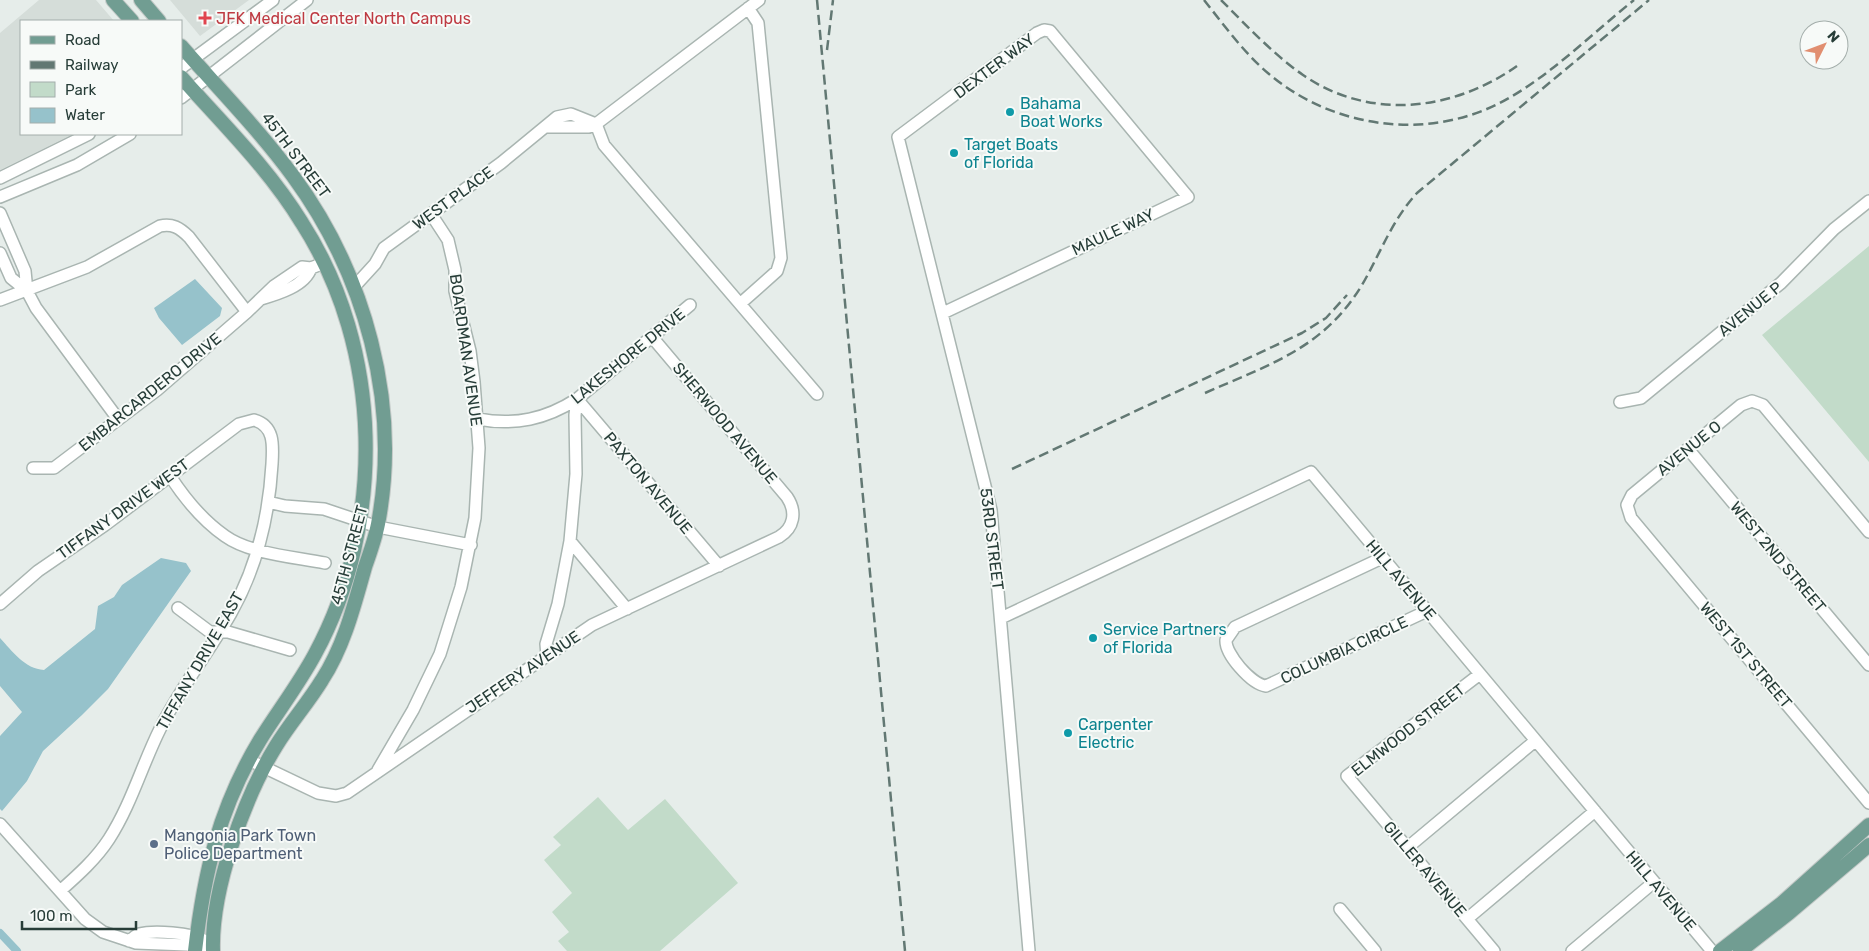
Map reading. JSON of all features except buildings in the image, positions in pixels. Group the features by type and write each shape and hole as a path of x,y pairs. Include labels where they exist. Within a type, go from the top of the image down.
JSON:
{"main road":[{"path":"113,0 131,20"},
{"path":"141,0 158,20"},
{"name":"45TH STREET","path":"182,47 258,132 293,177 332,238 350,278 376,360 383,418 383,476 378,527 357,598 338,651 323,678 292,722 264,767 232,843 219,896 212,948"},
{"name":"45TH STREET","path":"182,80 187,94 243,145 290,203 318,265 343,310 359,374 365,424 366,478 360,522 348,575 327,629 302,676 249,760 235,787 214,839 205,878 196,945"},
{"path":"318,265 339,265 350,278"},
{"path":"1740,951 1786,908 1866,844 1869,825"},
{"path":"1720,951 1786,908"}],"street":[{"path":"182,67 273,0"},
{"path":"187,94 307,0"},
{"path":"551,127 564,133 575,134 580,127 589,128 596,124 759,0"},
{"path":"741,303 777,272 781,258 758,23 748,8"},
{"name":"DEXTER WAY","path":"898,136 1044,30 1054,34 1121,116"},
{"name":"WEST PLACE","path":"350,278 367,273 375,264 384,248 551,127 557,117 571,114 596,124"},
{"name":"MAULE WAY","path":"943,313 1188,197 1121,116"},
{"path":"596,124 604,145 818,394"},
{"path":"0,178 87,135"},
{"path":"0,197 77,165 128,135"},
{"name":"53RD STREET","path":"898,136 991,510 1029,951"},
{"name":"AVENUE P","path":"1620,402 1640,398 1648,392 1781,283 1834,229 1869,201"},
{"path":"0,213 25,271 27,291 36,308 118,420"},
{"name":"BOARDMAN AVENUE","path":"378,772 381,763 413,710 440,654 458,602 471,545 478,479 478,419 470,351 455,291 455,270 448,240 431,214"},
{"path":"0,300 87,267 150,231 168,224 182,230 189,237 247,312"},
{"path":"0,254 10,278 27,291"},
{"name":"EMBARCARDERO DRIVE","path":"33,468 54,468 157,390 260,300 282,293 309,275 318,265"},
{"name":"LAKESHORE DRIVE","path":"478,419 504,422 536,419 562,409 577,399 690,305"},
{"name":"SHERWOOD AVENUE","path":"652,336 787,497 794,513"},
{"path":"546,656 546,644 558,604 570,541 576,474 575,415 577,399"},
{"name":"PAXTON AVENUE","path":"577,399 718,566"},
{"name":"AVENUE O","path":"1627,505 1632,495 1741,405 1752,401 1763,405 1869,532"},
{"name":"TIFFANY DRIVE WEST","path":"0,604 38,571 239,424 249,420"},
{"name":"TIFFANY DRIVE EAST","path":"60,891 92,861 109,840 125,810 160,728 231,612 259,550 268,502 272,438 264,424 249,420"},
{"name":"WEST 2ND STREET","path":"1688,449 1869,665"},
{"name":"HILL AVENUE","path":"1001,618 1311,472 1712,951"},
{"path":"170,476 188,503 226,537 259,550 326,563"},
{"path":"268,502 285,506 324,509 378,527 471,545"},
{"name":"WEST 1ST STREET","path":"1627,505 1631,518 1869,803"},
{"name":"JEFFERY AVENUE","path":"249,760 318,793 330,796 347,793 592,625 784,534 792,524 794,513"},
{"path":"570,541 627,609"},
{"name":"COLUMBIA CIRCLE","path":"1382,558 1235,627 1226,640 1227,650 1251,680 1266,686 1427,611"},
{"path":"178,608 210,632 228,632 290,650"},
{"name":"ELMWOOD STREET","path":"1356,788 1346,776 1480,674"},
{"path":"1407,848 1535,741"},
{"name":"GILLER AVENUE","path":"1356,788 1494,951"},
{"path":"1466,919 1595,811"},
{"path":"0,824 93,926 108,934 129,941 139,934 212,948"},
{"path":"1572,951 1654,882"},
{"path":"1340,909 1375,951"}],"shaded area":[{"path":"39,0 96,0 113,20 20,20 20,135 71,135 0,170 0,33"},
{"name":"JFK Medical Center North Campus","path":"170,0 249,0 200,36"}],"green space":[{"path":"1869,246 1869,462 1762,335"},
{"path":"598,797 628,830 665,799 738,883 660,951 567,951 558,941 569,932 552,912 572,893 544,860 561,845 553,837"}],"water":[{"path":"195,279 222,308 220,316 182,345 159,318 154,308"},
{"path":"161,558 186,563 191,571 108,689 43,751 27,781 2,811 0,809 0,736 22,712 0,686 0,638 25,663 44,670 95,629 98,606 114,597 122,585"}],"waterway":[{"path":"0,933 17,951"}],"railway":[{"path":"817,0 905,951"},
{"path":"827,50 833,0"},
{"path":"1204,0 1251,57 1269,74 1295,93 1324,108 1354,118 1385,124 1417,125 1449,121 1480,112 1509,98 1558,64 1634,0"},
{"path":"1221,0 1270,49 1292,67 1329,90 1356,99 1383,104 1411,105 1439,101 1466,93 1492,81 1517,66"},
{"path":"1205,393 1273,363 1312,340 1330,325 1347,307 1362,285 1400,214 1417,193 1649,0"},
{"path":"1012,469 1302,333 1326,318 1347,295"}],"place":[{"name":"JFK Medical Center North Campus","path":"205,18"},
{"name":"Bahama Boat Works","path":"1010,112"},
{"name":"Target Boats of Florida","path":"954,153"},
{"name":"Service Partners of Florida","path":"1093,638"},
{"name":"Carpenter Electric","path":"1068,733"},
{"name":"Mangonia Park Town Police Department","path":"154,844"}]}
